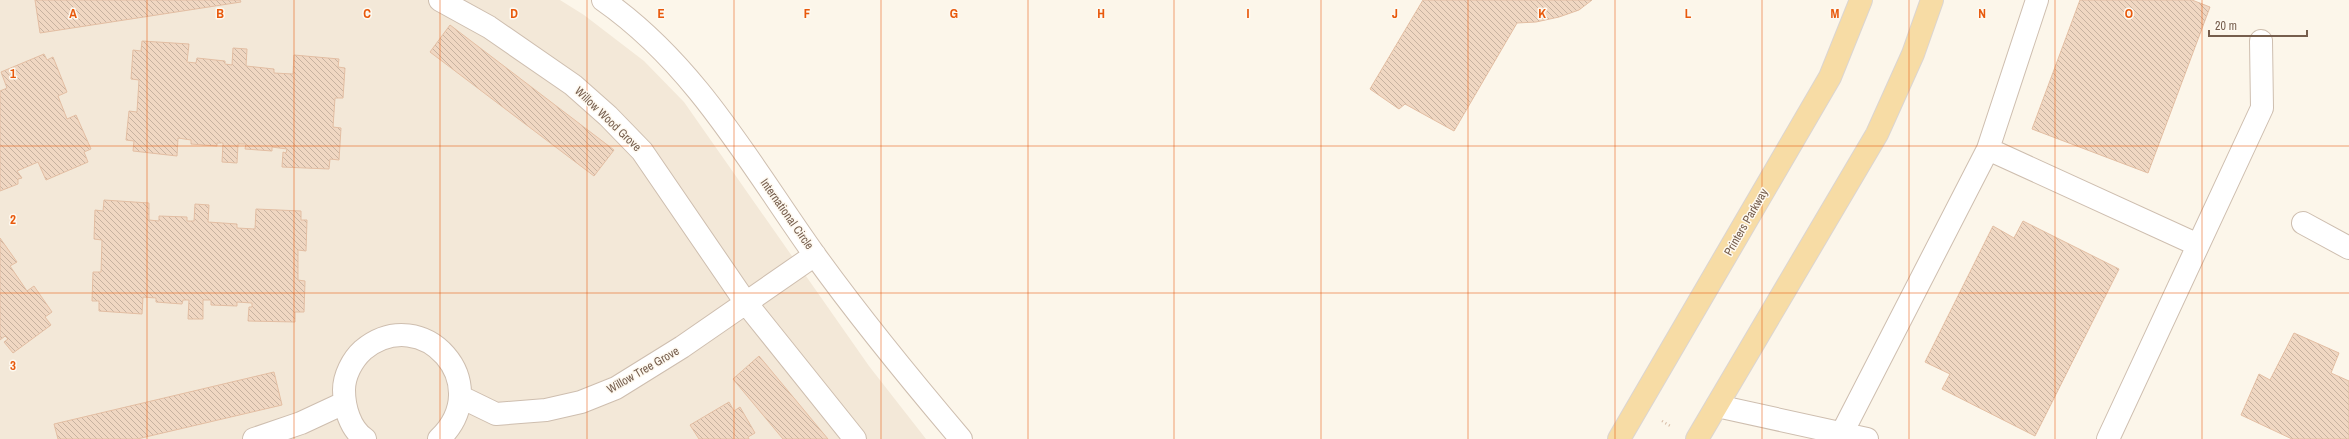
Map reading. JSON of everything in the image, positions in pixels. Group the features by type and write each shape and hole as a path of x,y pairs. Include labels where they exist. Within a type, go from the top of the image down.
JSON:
{"main road":[{"name":"Printers Parkway","path":"1619,439 1830,77 1861,0"},
{"path":"1697,439 1877,134 1913,54 1932,0"}],"street":[{"name":"Willow Wood Grove","path":"440,0 489,27 529,54 573,86 608,116 642,151 746,303"},
{"name":"International Circle","path":"603,0 653,41 683,70 709,103 815,255 904,373 961,439"},
{"path":"1830,434 1988,149 2037,0"},
{"path":"2108,439 2262,108 2261,41"},
{"path":"1988,149 2198,245"},
{"path":"2303,223 2349,248"},
{"name":"Willow Tree Grove","path":"461,397 496,414 546,410 581,402 616,388 682,347 815,255"},
{"path":"746,303 855,439"},
{"path":"365,439 351,422 344,403 344,385 349,368 359,353 373,342 390,336 408,335 425,340 440,349 452,363 459,380 461,397 457,415 448,430 439,439"},
{"path":"254,439 301,423 344,403"},
{"path":"1717,406 1830,434 1867,439"}],"path":[{"path":"1658,418 1677,431"}],"shaded area":[{"path":"0,0 560,0 584,15 644,61 684,102 869,366 926,439 0,439"}],"building":[{"path":"35,0 240,0 241,2 40,33"},
{"path":"1423,0 1592,0 1579,10 1559,17 1536,22 1517,23 1454,131 1405,104 1399,109 1370,89"},
{"path":"2080,0 2192,0 2210,7 2148,173 2032,129"},
{"path":"450,25 614,150 594,176 430,52"},
{"path":"142,41 189,44 187,62 196,63 197,58 225,61 225,64 232,65 233,48 247,49 246,66 274,69 274,73 293,74 294,55 339,59 338,67 345,68 343,98 335,98 333,127 341,128 339,160 330,159 329,169 282,167 283,152 286,153 287,149 272,147 272,151 245,149 246,144 238,144 237,163 222,162 223,143 217,143 217,146 191,144 191,140 178,138 177,156 133,151 134,141 126,140 129,111 137,112 139,80 131,79 133,50 141,51"},
{"path":"44,54 47,60 53,57 67,92 58,96 67,119 76,115 91,149 84,152 88,162 46,180 38,162 17,171 22,178 18,179 18,184 0,191 0,91 7,88 1,72"},
{"path":"104,200 149,203 149,220 159,221 159,216 187,217 187,221 194,221 195,204 209,205 208,222 237,224 237,228 255,229 256,209 301,211 301,220 307,220 306,251 298,250 298,280 305,281 304,312 295,312 295,322 248,321 249,307 252,307 252,303 237,302 237,306 211,305 211,300 203,300 203,319 188,319 189,300 183,300 182,304 156,302 156,298 143,297 142,314 99,311 99,301 92,301 93,272 101,272 102,240 94,239 95,210 103,211"},
{"path":"2023,221 2119,269 2035,436 1942,389 1950,374 1925,362 1993,226 2014,238"},
{"path":"0,238 17,262 10,266 27,291 34,286 52,312 45,317 51,325 13,353 4,342 8,339 5,336 0,340"},
{"path":"2294,333 2339,353 2331,373 2349,381 2349,439 2292,439 2241,415 2259,374 2270,380"},
{"path":"759,356 828,439 783,439 733,379"},
{"path":"274,372 282,405 137,439 58,439 54,424"},
{"path":"729,402 734,411 740,407 755,433 748,437 749,439 699,439 690,425"}]}
